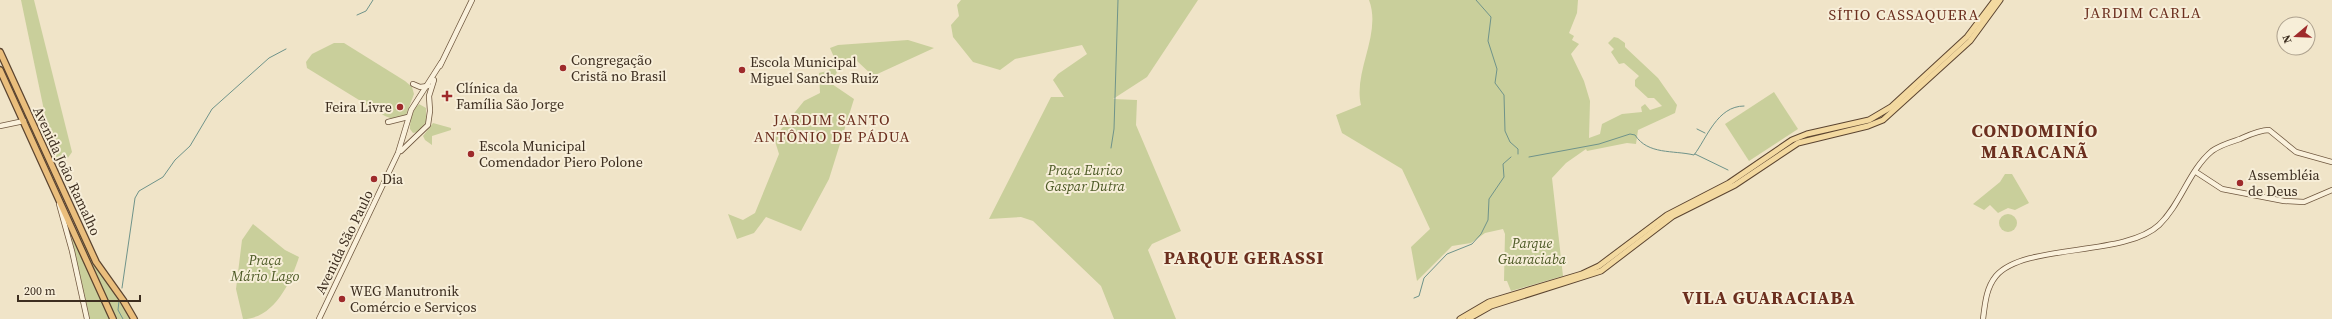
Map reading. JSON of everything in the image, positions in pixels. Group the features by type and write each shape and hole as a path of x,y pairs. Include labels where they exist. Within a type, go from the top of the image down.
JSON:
{"highway":[{"name":"Avenida João Ramalho","path":"0,52 96,262 120,295 134,319"},
{"name":"Avenida João Ramalho","path":"0,70 113,319"}],"main road":[{"name":"Avenida São Paulo","path":"319,319 398,153 408,117 441,63 472,0"},
{"path":"1468,319 1492,306 1601,271 1673,216 1731,187 1784,151 1804,141 1869,120 1891,107 1967,37 1995,0"},
{"path":"1460,319 1489,302 1582,274 1599,266 1666,214 1729,183 1800,136 1873,124 1888,117 1970,41 2000,0"},
{"name":"Avenida São Paulo","path":"398,153 408,141 426,128 430,119 429,93 441,63"},
{"path":"413,84 420,87 428,86"},
{"path":"421,97 430,108"},
{"path":"388,122 408,117"},
{"path":"0,126 24,121"},
{"path":"1983,319 1989,289 2001,271 2026,260 2142,236 2154,230 2164,220 2209,154 2218,147 2265,130 2273,131 2296,152 2332,162"},
{"path":"1800,136 1804,141"},
{"path":"2196,172 2222,189 2298,202 2332,190"},
{"name":"Avenida João Ramalho","path":"54,191 72,251 87,319"}],"green space":[{"path":"21,0 34,0 72,152 65,162 57,161 50,139"},
{"name":"Praça Eurico Gaspar Dutra","path":"961,0 1198,0 1147,77 1113,99 1137,100 1136,125 1181,231 1152,244 1148,250 1176,319 1114,319 1101,286 1033,221 1021,217 989,219 1051,97 1064,97 1053,80 1058,74 1087,54 1082,45 1015,59 1000,70 973,62 953,37 951,25 959,16 957,5"},
{"name":"Parque Guaraciaba","path":"1369,0 1578,0 1577,13 1569,33 1574,36 1572,40 1579,44 1571,54 1584,81 1590,101 1589,138 1600,134 1602,124 1622,114 1642,112 1641,107 1645,104 1650,110 1662,106 1654,98 1648,98 1635,86 1635,80 1639,76 1624,63 1619,64 1611,52 1614,49 1608,43 1614,37 1625,43 1625,47 1658,78 1677,105 1675,113 1638,130 1636,144 1627,143 1587,151 1586,149 1566,163 1552,178 1563,276 1511,291 1507,281 1504,281 1505,234 1503,229 1485,233 1471,243 1452,246 1417,281 1411,247 1430,229 1402,169 1342,133 1336,115 1361,105 1361,79 1372,26 1372,13"},
{"path":"908,40 934,48 873,76 856,60 839,67 832,84 854,99 829,179 801,231 766,217 754,233 737,239 728,214 743,220 755,213 779,154 774,138 804,101 820,93 819,73 827,71 837,64 830,48 838,45"},
{"path":"334,43 344,43 405,81 412,87 414,94 406,115 393,119 385,116 307,68 306,62 312,54"},
{"path":"1774,92 1798,129 1749,161 1725,124"},
{"path":"419,104 426,108 426,122 418,132 413,133 410,129 411,119 413,112"},
{"path":"433,123 451,128 451,130 432,136 432,145 425,140 423,136"},
{"path":"2005,174 2012,174 2029,203 2015,210 2008,208 1998,213 1990,205 1984,210 1973,204 2000,182"},
{"path":"2008,214 2014,217 2017,223 2014,229 2008,232 2002,229 1999,223 2002,217"},
{"name":"Praça Mário Lago","path":"253,224 285,250 299,257 286,288 272,306 264,313 243,319 236,289 242,240"},
{"path":"78,232 98,269 132,319 90,319 72,240"}],"waterway":[{"path":"357,15 366,11 373,0"},
{"path":"1111,148 1114,129 1118,0"},
{"path":"1476,0 1491,17 1488,41 1497,69 1495,83 1504,95 1505,131 1510,142 1518,149 1518,154"},
{"path":"122,288 135,198 139,191 163,177 175,160 190,146 212,109 269,58 286,49"},
{"path":"1529,157 1599,144 1630,134 1635,135 1640,141 1654,149 1694,155 1720,117 1735,107 1744,106"},
{"path":"1697,129 1705,133"},
{"path":"1695,154 1728,170"},
{"path":"1414,298 1419,296 1424,278 1447,254 1472,244 1481,234 1488,220 1489,199 1504,177 1503,164 1511,157"},
{"path":"119,301 118,310 123,319"}],"place":[{"name":"Congregação Cristã no Brasil","path":"563,68"},
{"name":"Escola Municipal Miguel Sanches Ruiz","path":"742,70"},
{"name":"Clínica da Família São Jorge","path":"447,96"},
{"name":"Feira Livre","path":"400,107"},
{"name":"Escola Municipal Comendador Piero Polone","path":"471,154"},
{"name":"Dia","path":"374,179"},
{"name":"Assembléia de Deus","path":"2240,183"},
{"name":"WEG Manutronik Comércio e Serviços","path":"342,299"}],"district":[{"name":"JARDIM CARLA","path":"2143,13"},
{"name":"SÍTIO CASSAQUERA","path":"1904,15"},
{"name":"JARDIM SANTO ANTÔNIO DE PÁDUA","path":"832,128"},
{"name":"CONDOMINÍO MARACANÃ","path":"2035,141"},
{"name":"PARQUE GERASSI","path":"1244,258"},
{"name":"VILA GUARACIABA","path":"1769,298"}]}
